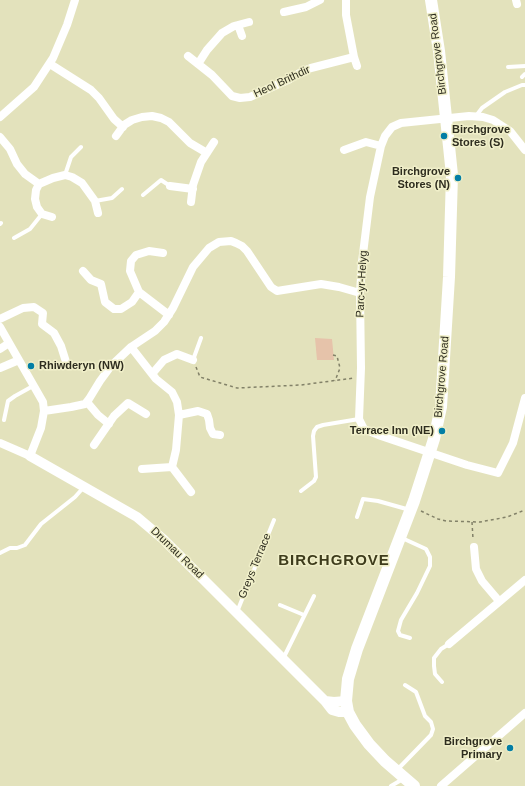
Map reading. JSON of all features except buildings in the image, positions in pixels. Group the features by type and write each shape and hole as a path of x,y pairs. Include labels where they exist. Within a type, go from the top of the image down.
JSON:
{"main road":[{"name":"Birchgrove Road","path":"347,706 348,679 357,649 401,537 434,439 441,407 449,277 452,175 439,51 431,0"},
{"path":"347,706 355,725 369,744 414,786"}],"street":[{"path":"0,117 34,87 54,58 75,0"},
{"path":"284,12 306,7 320,0"},
{"path":"346,0 346,15 357,66"},
{"path":"198,64 207,50 222,33 238,25 249,22"},
{"path":"238,25 242,36"},
{"name":"Heol Brithdir","path":"188,56 212,75 232,96 240,98 250,97 290,80 300,72 354,57"},
{"path":"50,64 91,90 99,98 114,119 123,127"},
{"path":"116,136 123,127 132,120 152,116 169,122 190,143 207,153"},
{"name":"Parc-yr-Helyg","path":"359,419 361,377 360,293 362,262 370,197 381,146 385,136 392,127 401,123 469,116 493,120 510,131 525,150"},
{"path":"0,137 10,149 17,164 25,174 38,184"},
{"path":"191,202 200,162 214,142"},
{"path":"344,150 366,142 381,146"},
{"path":"52,217 42,214 37,207 35,199 36,190 38,184 65,175 72,176 82,183 95,201 98,213"},
{"path":"170,186 193,190"},
{"path":"44,411 85,404 111,366 131,347 155,331 168,315 173,308 193,267 203,254 214,244 224,241 236,243 242,246 277,292 321,284 360,293"},
{"path":"163,253 149,251 136,255 131,261 130,271 139,292 168,315"},
{"path":"83,271 91,280 101,284 105,302 114,309 121,309 127,306 139,292"},
{"path":"0,319 23,308 34,307 43,313 42,324 54,333 61,346 67,365"},
{"path":"0,327 43,402 44,411 41,428 30,456"},
{"path":"0,349 9,343"},
{"path":"131,347 152,374 172,392 177,402 179,415 176,450 172,468"},
{"path":"152,374 164,360 177,354 193,360"},
{"path":"0,368 19,360"},
{"path":"359,419 364,429 381,436 467,465 498,473 513,443 525,398"},
{"path":"87,402 98,415 109,424"},
{"path":"94,445 114,416 128,403 146,414"},
{"path":"179,415 198,411 207,414 213,434 220,435"},
{"name":"Drumau Road","path":"0,444 30,456 137,517 164,539 325,701 332,710 339,712 347,706"},
{"path":"142,469 172,468"},
{"path":"172,468 191,492"},
{"path":"474,547 476,569 482,581 499,601"},
{"path":"449,644 525,580"},
{"path":"441,786 525,713"}],"lane":[{"path":"508,67 525,66"},
{"path":"476,117 482,108 505,92 525,85"},
{"path":"65,175 71,157 81,148"},
{"path":"143,194 161,180 170,186"},
{"path":"95,201 112,198 122,189"},
{"path":"14,238 30,229 42,214"},
{"path":"193,360 201,338"},
{"path":"4,420 8,401 33,386"},
{"path":"301,491 314,481 316,476 313,436 317,427 359,419"},
{"path":"0,553 10,548 17,548 25,545 41,524 75,497 84,486"},
{"path":"357,517 363,499 411,508"},
{"name":"Greys Terrace","path":"237,612 274,520"},
{"path":"401,537 426,549 430,557 430,566 417,593 401,620 398,631 400,635 410,638"},
{"path":"282,659 314,596"},
{"path":"280,605 304,615"},
{"path":"442,682 435,674 434,658 441,649 449,644"},
{"path":"391,786 431,735 433,729 431,722 425,716 416,692 405,685"}],"path":[{"path":"333,356 337,356 340,368 335,381"},
{"path":"193,360 200,377 237,388 302,384 361,377"},
{"path":"411,508 442,520 472,522 493,521 525,510"},
{"path":"472,522 472,545 474,547"}],"shaded area":[{"path":"315,338 332,339 334,360 317,360"}],"place":[{"name":"Birchgrove Stores (S)","path":"444,136"},
{"name":"Birchgrove Stores (N)","path":"458,178"},
{"name":"Rhiwderyn (NW)","path":"31,366"},
{"name":"Terrace Inn (NE)","path":"442,431"},
{"name":"Birchgrove Primary","path":"510,748"}],"district":[{"name":"BIRCHGROVE","path":"334,561"}]}
